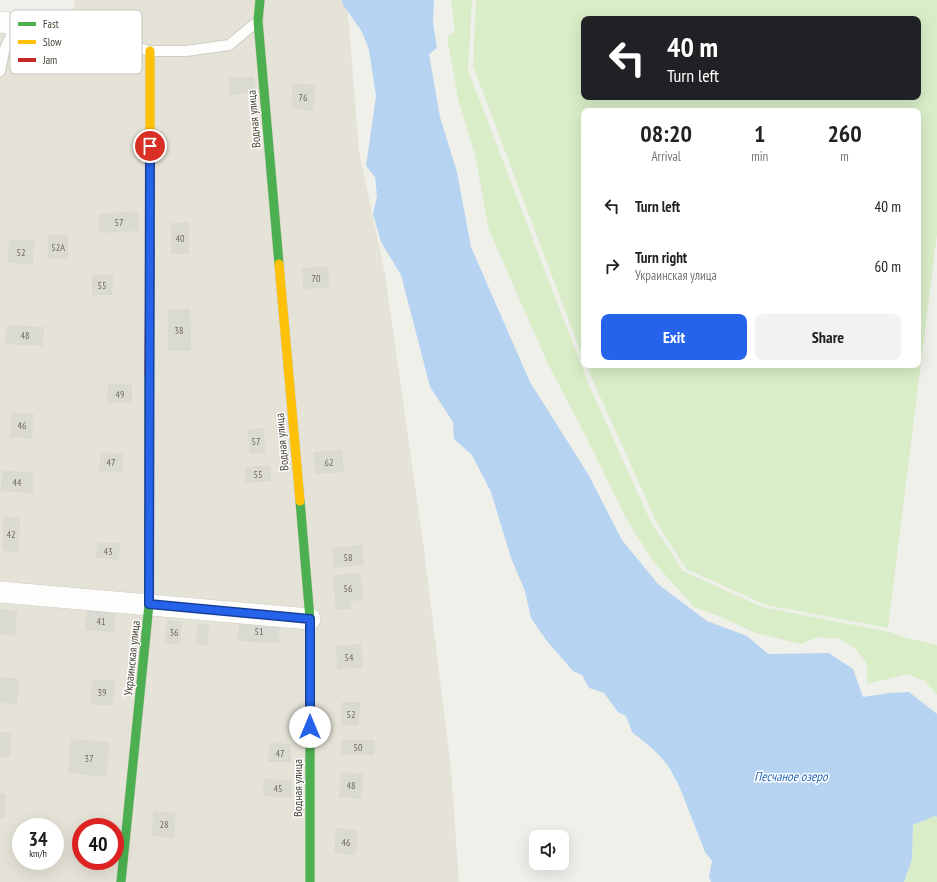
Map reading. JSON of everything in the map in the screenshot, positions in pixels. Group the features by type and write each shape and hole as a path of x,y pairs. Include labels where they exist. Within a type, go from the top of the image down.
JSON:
{"street":[{"name":"Водная улица","path":"260,0 258,21 310,619 310,882"},
{"name":"Украинская улица","path":"121,882 149,604 150,51"},
{"path":"0,592 310,619"}],"lane":[{"path":"142,49 150,51 186,51 229,45 258,21"},
{"path":"0,71 8,23"}],"shaded area":[{"path":"75,0 347,0 359,151 385,274 424,549 451,769 459,882 0,882 0,11 10,13 10,74 142,74 142,10 73,10"}],"green space":[{"path":"451,0 472,0 468,70 581,368 649,518 683,571 762,607 890,632 903,637 937,645 937,695 925,681 907,674 867,684 867,664 857,650 840,639 818,637 801,644 756,633 719,616 694,607 653,561 627,520 548,364 489,230 475,155 458,99 447,37 455,31"},
{"path":"476,0 937,0 937,234 921,363 921,108 581,108 581,353 473,66"},
{"path":"587,368 920,368 888,628 766,605 686,569 657,523"},
{"path":"935,816 937,817 937,882 904,882 912,859 913,825"}],"water":[{"name":"Песчаное озеро","path":"343,0 434,0 433,23 437,48 429,54 440,117 457,172 471,247 530,382 588,474 622,540 658,584 707,621 747,636 768,654 829,653 853,669 863,697 909,692 937,714 937,817 935,816 913,825 912,859 904,882 711,882 709,876 712,861 705,852 680,788 669,767 661,757 632,732 626,716 618,712 604,693 589,688 582,675 573,671 546,640 531,618 525,591 511,558 491,492 472,455 454,439 453,422 430,387 401,275 381,242 373,214 377,196 375,177 366,166 376,96 369,50 362,32 342,3"}],"building":[{"path":"254,77 255,93 229,95 229,78"},
{"path":"293,83 315,85 313,111 291,108"},
{"path":"138,211 139,231 100,233 98,214"},
{"path":"189,222 189,254 171,254 171,223"},
{"path":"48,235 68,235 68,259 48,259"},
{"path":"9,240 34,240 33,264 8,263"},
{"path":"328,266 330,287 303,289 302,268"},
{"path":"92,275 113,275 112,295 92,295"},
{"path":"168,309 190,309 191,351 168,351"},
{"path":"7,325 44,327 43,346 5,344"},
{"path":"108,384 132,385 132,403 107,403"},
{"path":"12,412 34,414 32,439 10,437"},
{"path":"264,428 265,453 249,453 248,429"},
{"path":"342,450 344,472 315,474 313,452"},
{"path":"101,452 123,454 122,472 99,471"},
{"path":"270,465 271,481 246,483 245,467"},
{"path":"2,470 34,473 33,493 1,491"},
{"path":"3,517 20,517 19,552 2,551"},
{"path":"97,542 120,543 119,560 96,558"},
{"path":"362,545 364,565 334,568 332,548"},
{"path":"361,573 363,600 351,601 351,609 336,610 333,575"},
{"path":"0,609 17,611 15,636 0,634"},
{"path":"87,610 116,613 114,632 85,630"},
{"path":"239,619 280,621 279,643 238,641"},
{"path":"167,620 182,622 180,645 165,643"},
{"path":"197,624 209,625 208,645 196,644"},
{"path":"361,644 363,668 337,669 336,646"},
{"path":"0,677 19,679 17,704 0,703"},
{"path":"92,679 115,681 113,706 90,704"},
{"path":"342,702 360,702 359,725 342,725"},
{"path":"0,732 12,733 10,758 0,757"},
{"path":"71,739 110,742 106,777 68,773"},
{"path":"342,740 375,740 374,755 341,755"},
{"path":"269,743 291,744 291,762 268,762"},
{"path":"341,772 363,774 361,799 339,797"},
{"path":"264,779 292,780 292,798 263,796"},
{"path":"0,793 6,793 5,818 0,818"},
{"path":"153,811 176,813 174,838 152,836"},
{"path":"336,828 358,830 356,855 334,853"}],"traffic: fast":[{"path":"260,0 258,21 279,264"},
{"path":"121,882 149,604 149,373"},
{"path":"300,501 310,619 310,882"}],"traffic: slow":[{"path":"150,51 150,246"},
{"path":"279,264 300,501"}],"traffic: jam":[{"path":"149,373 150,246"}],"route":[{"path":"150,146 149,604 310,619 310,727"}]}
